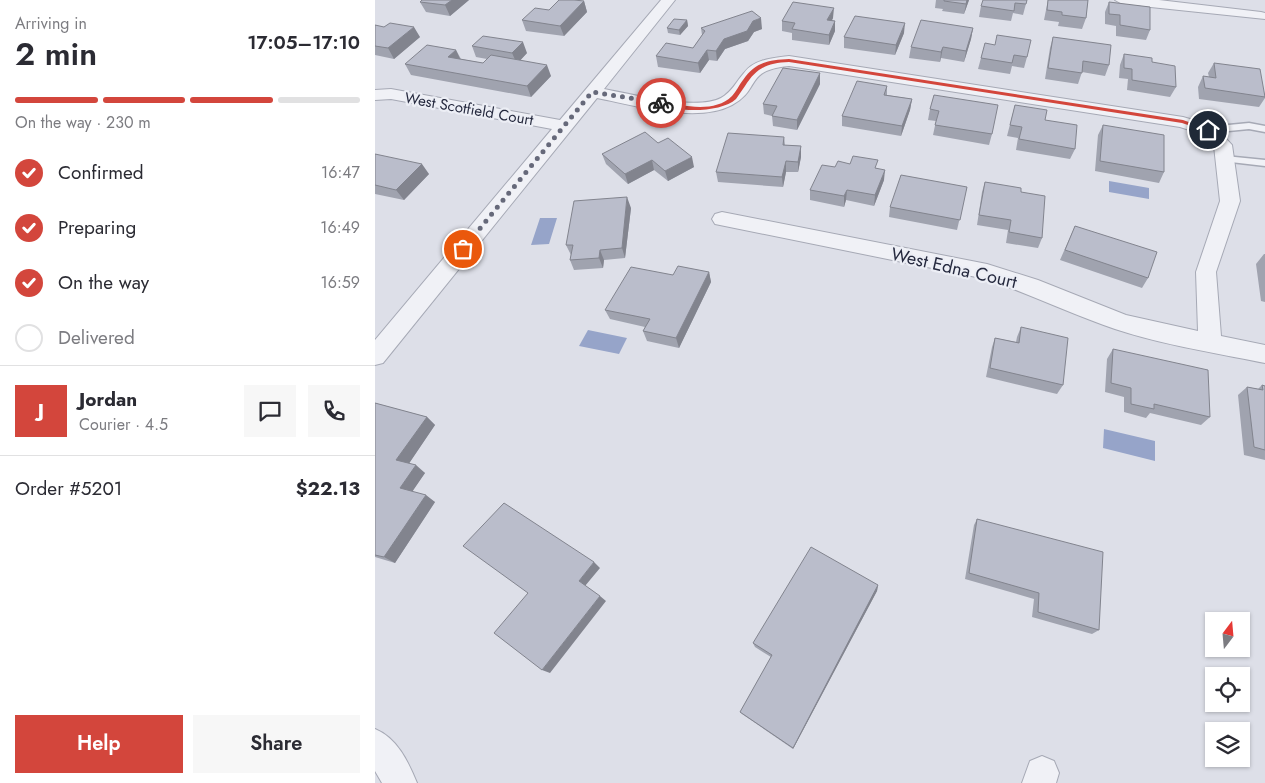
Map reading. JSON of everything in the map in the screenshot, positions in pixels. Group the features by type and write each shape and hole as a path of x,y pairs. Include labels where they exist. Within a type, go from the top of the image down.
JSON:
{"street":[{"path":"375,356 668,0"},
{"path":"1122,0 1261,16"},
{"path":"592,92 692,108 709,108 734,98 750,74 759,66 773,61 789,61 1183,122 1208,130 1223,145 1230,201 1206,272 1210,343"},
{"name":"West Scotfield Court","path":"375,95 391,94 564,126"},
{"name":"West Edna Court","path":"721,219 987,272 1031,286 1121,322 1265,354"},
{"path":"375,745 391,765 400,783"}],"lane":[{"path":"1208,130 1249,126 1265,130"},
{"path":"1225,159 1265,163"}],"water":[{"path":"1109,181 1149,188 1149,199 1109,192"},
{"path":"540,218 557,218 549,244 531,245"},
{"path":"588,330 627,338 619,354 579,346"},
{"path":"1104,429 1155,441 1155,461 1103,448"}],"building":[{"path":"422,0 452,0 445,5 420,2"},
{"path":"559,0 584,1 560,26 522,20 535,8 549,10"},
{"path":"944,0 967,0 966,4"},
{"path":"983,0 1027,0 1026,4 1015,3 1014,11 981,6"},
{"path":"1048,0 1088,0 1086,18 1062,15 1062,12 1047,10"},
{"path":"793,2 834,8 827,20 835,21 829,35 792,29 795,23 782,21"},
{"path":"1109,2 1150,7 1150,30 1120,25 1120,15 1109,14"},
{"path":"752,11 761,18 753,21 747,31 724,39 716,51 707,50 698,63 656,56 666,43 693,48 705,31 701,28"},
{"path":"855,16 905,23 896,45 844,37"},
{"path":"674,19 687,20 679,30 667,28"},
{"path":"921,20 973,28 966,51 943,47 941,52 911,47"},
{"path":"390,23 414,27 388,48 375,46 375,25 384,27"},
{"path":"997,35 1031,40 1027,57 1014,55 1012,63 981,58 985,43 995,45"},
{"path":"483,36 523,42 512,53 472,46"},
{"path":"1053,37 1111,45 1109,65 1083,61 1082,73 1048,68"},
{"path":"427,45 456,50 448,57 483,63 491,55 547,65 527,86 405,64"},
{"path":"1124,54 1152,58 1152,62 1175,66 1176,87 1132,80 1132,69 1124,68"},
{"path":"1214,63 1260,69 1265,97 1205,88 1203,76 1216,78"},
{"path":"783,68 820,73 797,120 772,116 777,106 763,104"},
{"path":"857,81 887,86 884,95 912,99 902,126 842,116"},
{"path":"934,95 998,105 992,134 935,125 939,111 930,109"},
{"path":"1015,105 1047,110 1045,120 1077,125 1075,149 1019,139 1022,127 1010,125"},
{"path":"1103,125 1164,135 1164,172 1100,161"},
{"path":"645,132 658,143 668,138 692,157 665,171 652,160 625,174 602,154"},
{"path":"728,133 784,137 783,145 801,146 798,162 786,161 782,177 716,172"},
{"path":"375,154 422,164 396,190 375,185"},
{"path":"853,156 878,160 875,168 885,170 875,195 847,190 844,196 810,190 822,165 835,167 838,161 850,164"},
{"path":"901,175 967,187 960,220 890,207"},
{"path":"985,182 1021,188 1021,192 1045,196 1042,238 1009,232 1011,220 979,215"},
{"path":"627,197 622,248 600,250 599,258 570,260 573,245 566,245 574,201"},
{"path":"1075,226 1157,252 1148,278 1065,250"},
{"path":"678,266 709,272 676,338 643,331 650,319 605,310 631,267 673,275"},
{"path":"1021,327 1068,338 1063,385 990,368 995,338 1019,343"},
{"path":"1113,349 1208,370 1210,417 1154,404 1154,409 1131,404 1131,388 1111,383"},
{"path":"1262,385 1265,386 1265,450 1254,447 1247,387 1263,390"},
{"path":"375,403 427,417 396,460 416,465 400,488 426,495 384,557 375,555"},
{"path":"504,503 594,562 579,581 600,596 542,670 494,633 528,593 463,546"},
{"path":"977,519 1103,552 1099,630 1038,612 1039,593 969,573"},
{"path":"811,547 878,585 793,748 740,712 772,655 753,643"}],"way so far":[{"path":"463,249 592,92 661,103"}],"route":[{"path":"661,103 692,108 709,108 724,104 734,98 750,74 759,66 773,61 789,61 1183,122 1208,130"}]}
